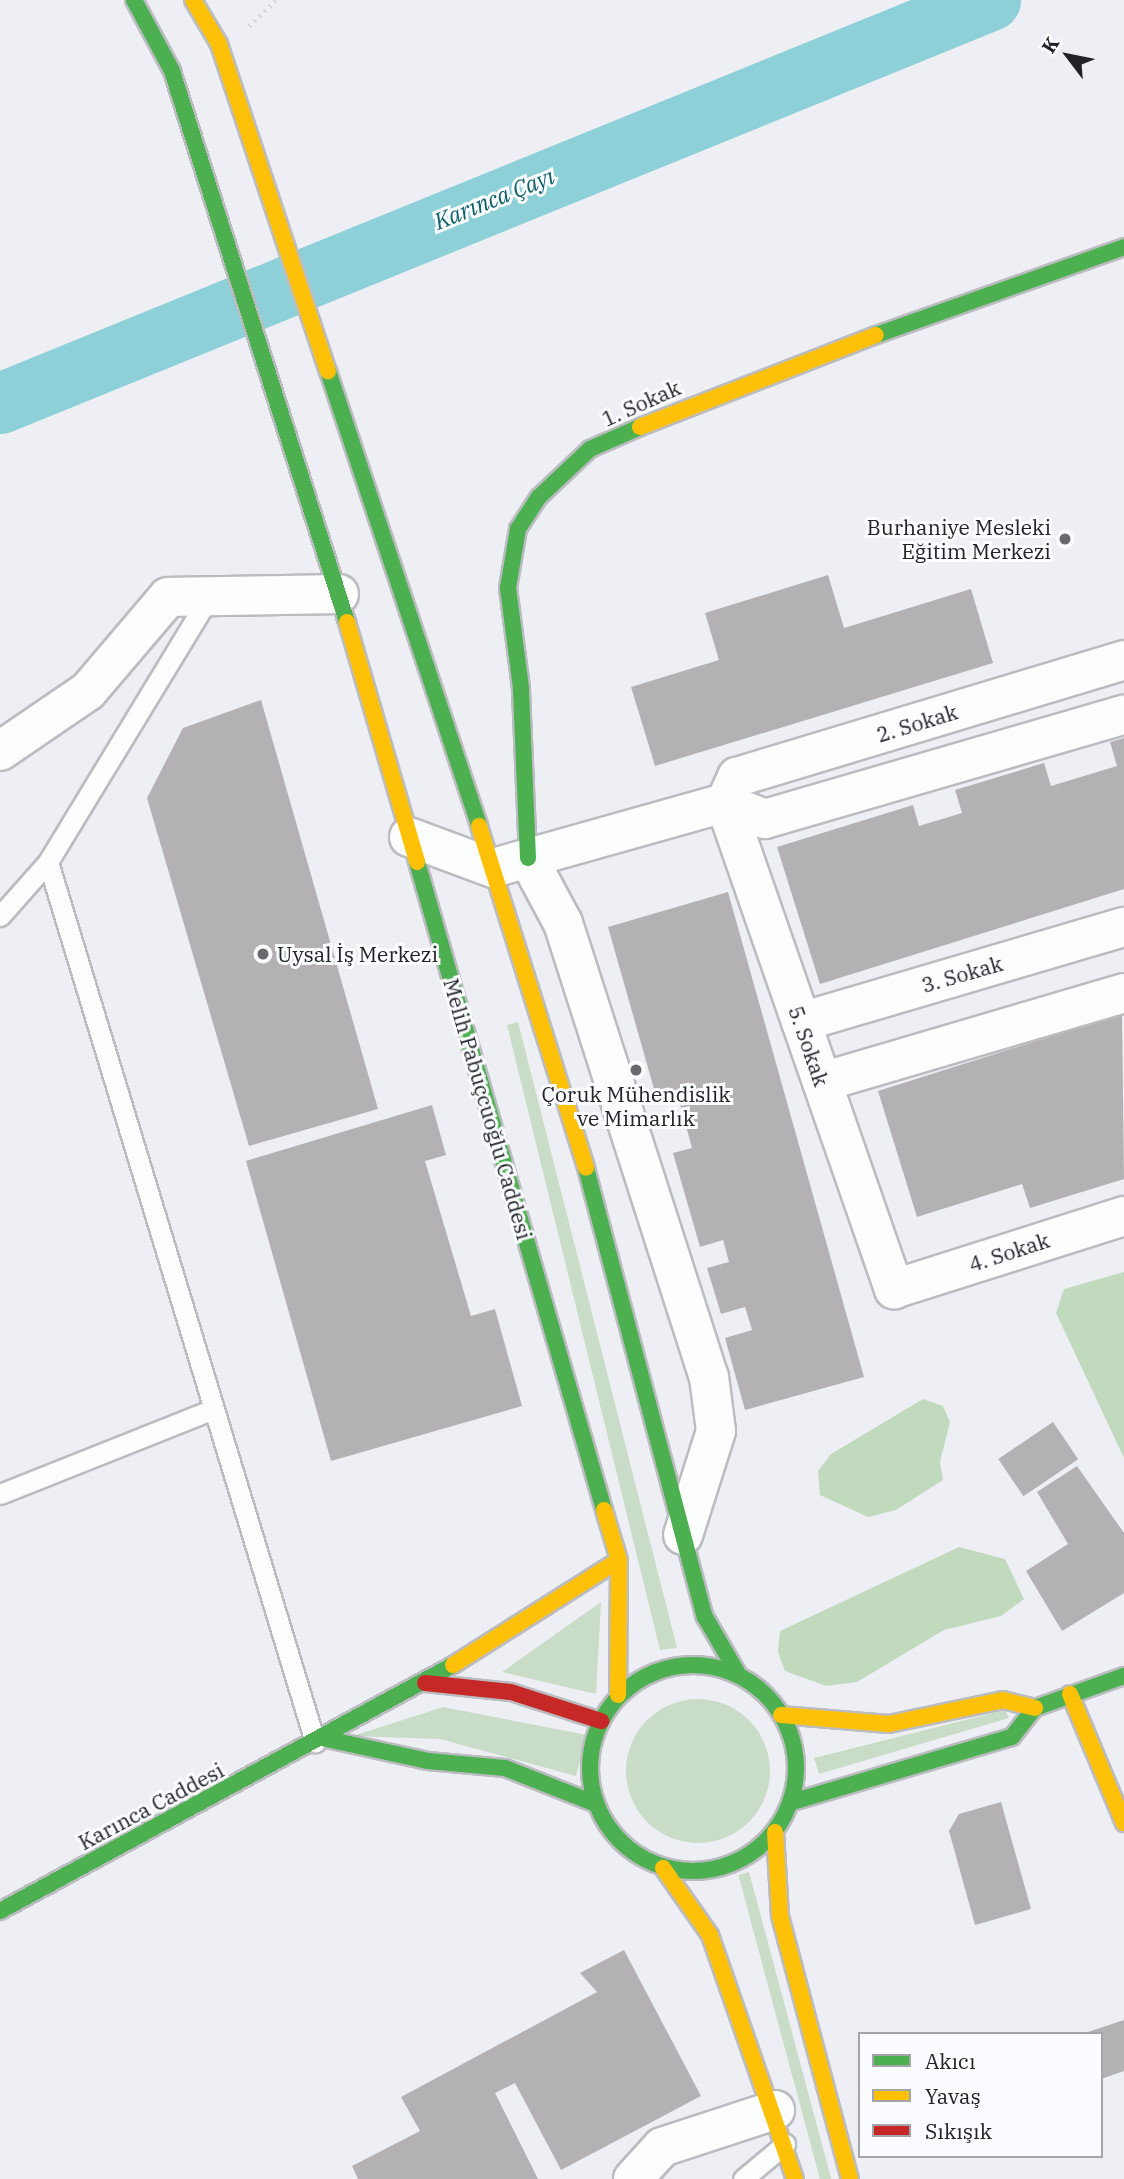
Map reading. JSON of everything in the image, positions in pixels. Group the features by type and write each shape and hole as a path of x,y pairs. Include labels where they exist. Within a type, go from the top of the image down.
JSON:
{"main road":[{"name":"Melih Pabuçcuoğlu Caddesi","path":"134,0 172,71 320,528 619,1560 618,1695"},
{"path":"193,0 219,44"},
{"path":"205,0 374,508 510,863 705,1617 738,1674 781,1715 797,1768 792,1802 775,1832 750,1856 718,1869 663,1868"},
{"name":"1. Sokak","path":"510,863 522,688 508,588 518,529 539,497 590,449 731,386 1124,247"},
{"name":"Karınca Caddesi","path":"0,1910 425,1683 619,1560"},
{"path":"738,1674 684,1665 651,1673 618,1695 601,1721 591,1751 594,1803 623,1845 663,1868 710,1935 780,2127 794,2179"},
{"path":"792,1802 1012,1737 1035,1708 1124,1676"},
{"path":"425,1683 511,1692 601,1721"},
{"path":"1070,1694 1124,1823"},
{"path":"781,1715 889,1724 1003,1700 1035,1708"},
{"path":"319,1740 428,1761 505,1768 594,1803"},
{"path":"775,1832 780,1916 850,2179"}],"street":[{"path":"0,751 88,691 168,597 339,594"},
{"name":"2. Sokak","path":"724,803 737,777 1124,660"},
{"path":"409,837 510,863 724,803 765,819 1124,715"},
{"name":"5. Sokak","path":"724,803 894,1289"},
{"path":"510,863 567,933 709,1377 716,1431 683,1535"},
{"name":"3. Sokak","path":"801,1022 1124,927"},
{"path":"822,1082 1124,993"},
{"name":"4. Sokak","path":"894,1289 1124,1216"},
{"path":"633,2179 662,2147 780,2127"}],"lane":[{"path":"0,916 48,862 209,597"},
{"path":"48,862 214,1409 319,1740"},
{"path":"0,1494 214,1409"},
{"path":"743,2179 780,2127"}],"green space":[{"path":"518,1022 677,1648 660,1650 507,1025"},
{"path":"1124,1272 1124,1458 1056,1313 1064,1289"},
{"path":"923,1399 943,1406 950,1422 940,1462 943,1480 896,1510 868,1517 820,1495 818,1471 831,1454"},
{"path":"959,1547 1005,1559 1024,1599 1001,1616 944,1630 857,1682 826,1686 785,1671 778,1652 780,1631"},
{"path":"601,1602 596,1694 502,1672"},
{"path":"698,1699 725,1705 749,1720 764,1744 770,1771 764,1798 749,1822 725,1837 698,1843 671,1837 647,1822 632,1798 626,1771 632,1744 647,1720 671,1705"},
{"path":"443,1707 587,1735 576,1776 440,1739 353,1736"},
{"path":"1005,1710 1009,1718 819,1774 814,1758"},
{"path":"749,1872 831,2179 820,2179 738,1875"}],"building":[{"path":"828,575 844,628 971,589 993,663 655,766 631,687 719,660 705,613"},
{"name":"Uysal İş Merkezi","path":"261,700 378,1109 249,1146 147,798 183,728"},
{"path":"1124,738 1124,889 820,984 777,847 913,805 919,826 962,813 955,790 1044,763 1051,786 1117,766 1110,742"},
{"path":"728,892 864,1377 745,1410 725,1338 752,1330 745,1307 721,1314 707,1268 729,1262 723,1240 700,1247 673,1153 692,1148 678,1097 658,1103 608,927"},
{"path":"1122,1014 1124,1179 1030,1208 1022,1184 917,1217 878,1091"},
{"path":"432,1105 446,1155 425,1161 471,1316 495,1309 522,1406 331,1461 246,1161"},
{"path":"1053,1422 1078,1459 1023,1496 998,1459"},
{"path":"1077,1466 1124,1533 1124,1593 1062,1631 1026,1571 1068,1544 1037,1492"},
{"path":"1001,1802 1031,1909 975,1925 949,1831 959,1814"},
{"path":"624,1950 701,2096 561,2170 515,2083 495,2093 538,2179 358,2179 352,2166 420,2131 401,2097 597,1992 580,1973"},
{"path":"1124,2020 1124,2071 1103,2078 1103,2032 1088,2032"}],"waterway":[{"name":"Karınca Çayı","path":"0,403 990,0"}],"traffic: fast":[{"path":"134,0 172,71 347,622"},
{"path":"876,335 1124,247"},
{"path":"328,371 479,826"},
{"path":"528,858 521,688 508,588 518,529 539,497 590,449 640,427"},
{"path":"417,862 604,1510"},
{"path":"586,1168 705,1617 738,1674"},
{"path":"0,1911 453,1665"},
{"path":"693,1665 733,1672 766,1695 789,1728 796,1768 789,1808 766,1841 733,1864 693,1871 653,1864 620,1841 597,1808 590,1768 597,1728 620,1695 653,1672 693,1665"},
{"path":"792,1802 1012,1737 1035,1708 1124,1676"},
{"path":"322,1738 428,1761 505,1768 594,1803"}],"traffic: slow":[{"path":"193,0 219,44 328,371"},
{"path":"640,427 876,335"},
{"path":"347,622 417,862"},
{"path":"479,826 586,1168"},
{"path":"604,1510 619,1560 618,1695"},
{"path":"453,1665 619,1560"},
{"path":"1070,1694 1124,1823"},
{"path":"781,1715 889,1724 1003,1700 1035,1708"},
{"path":"775,1832 780,1916 850,2179"},
{"path":"663,1868 710,1935 795,2179"}],"traffic: jam":[{"path":"425,1683 511,1692 601,1721"}],"place":[{"name":"Burhaniye Mesleki Eğitim Merkezi","path":"1065,539"},
{"name":"Uysal İş Merkezi","path":"263,954"},
{"name":"Çoruk Mühendislik ve Mimarlık","path":"636,1070"}]}
